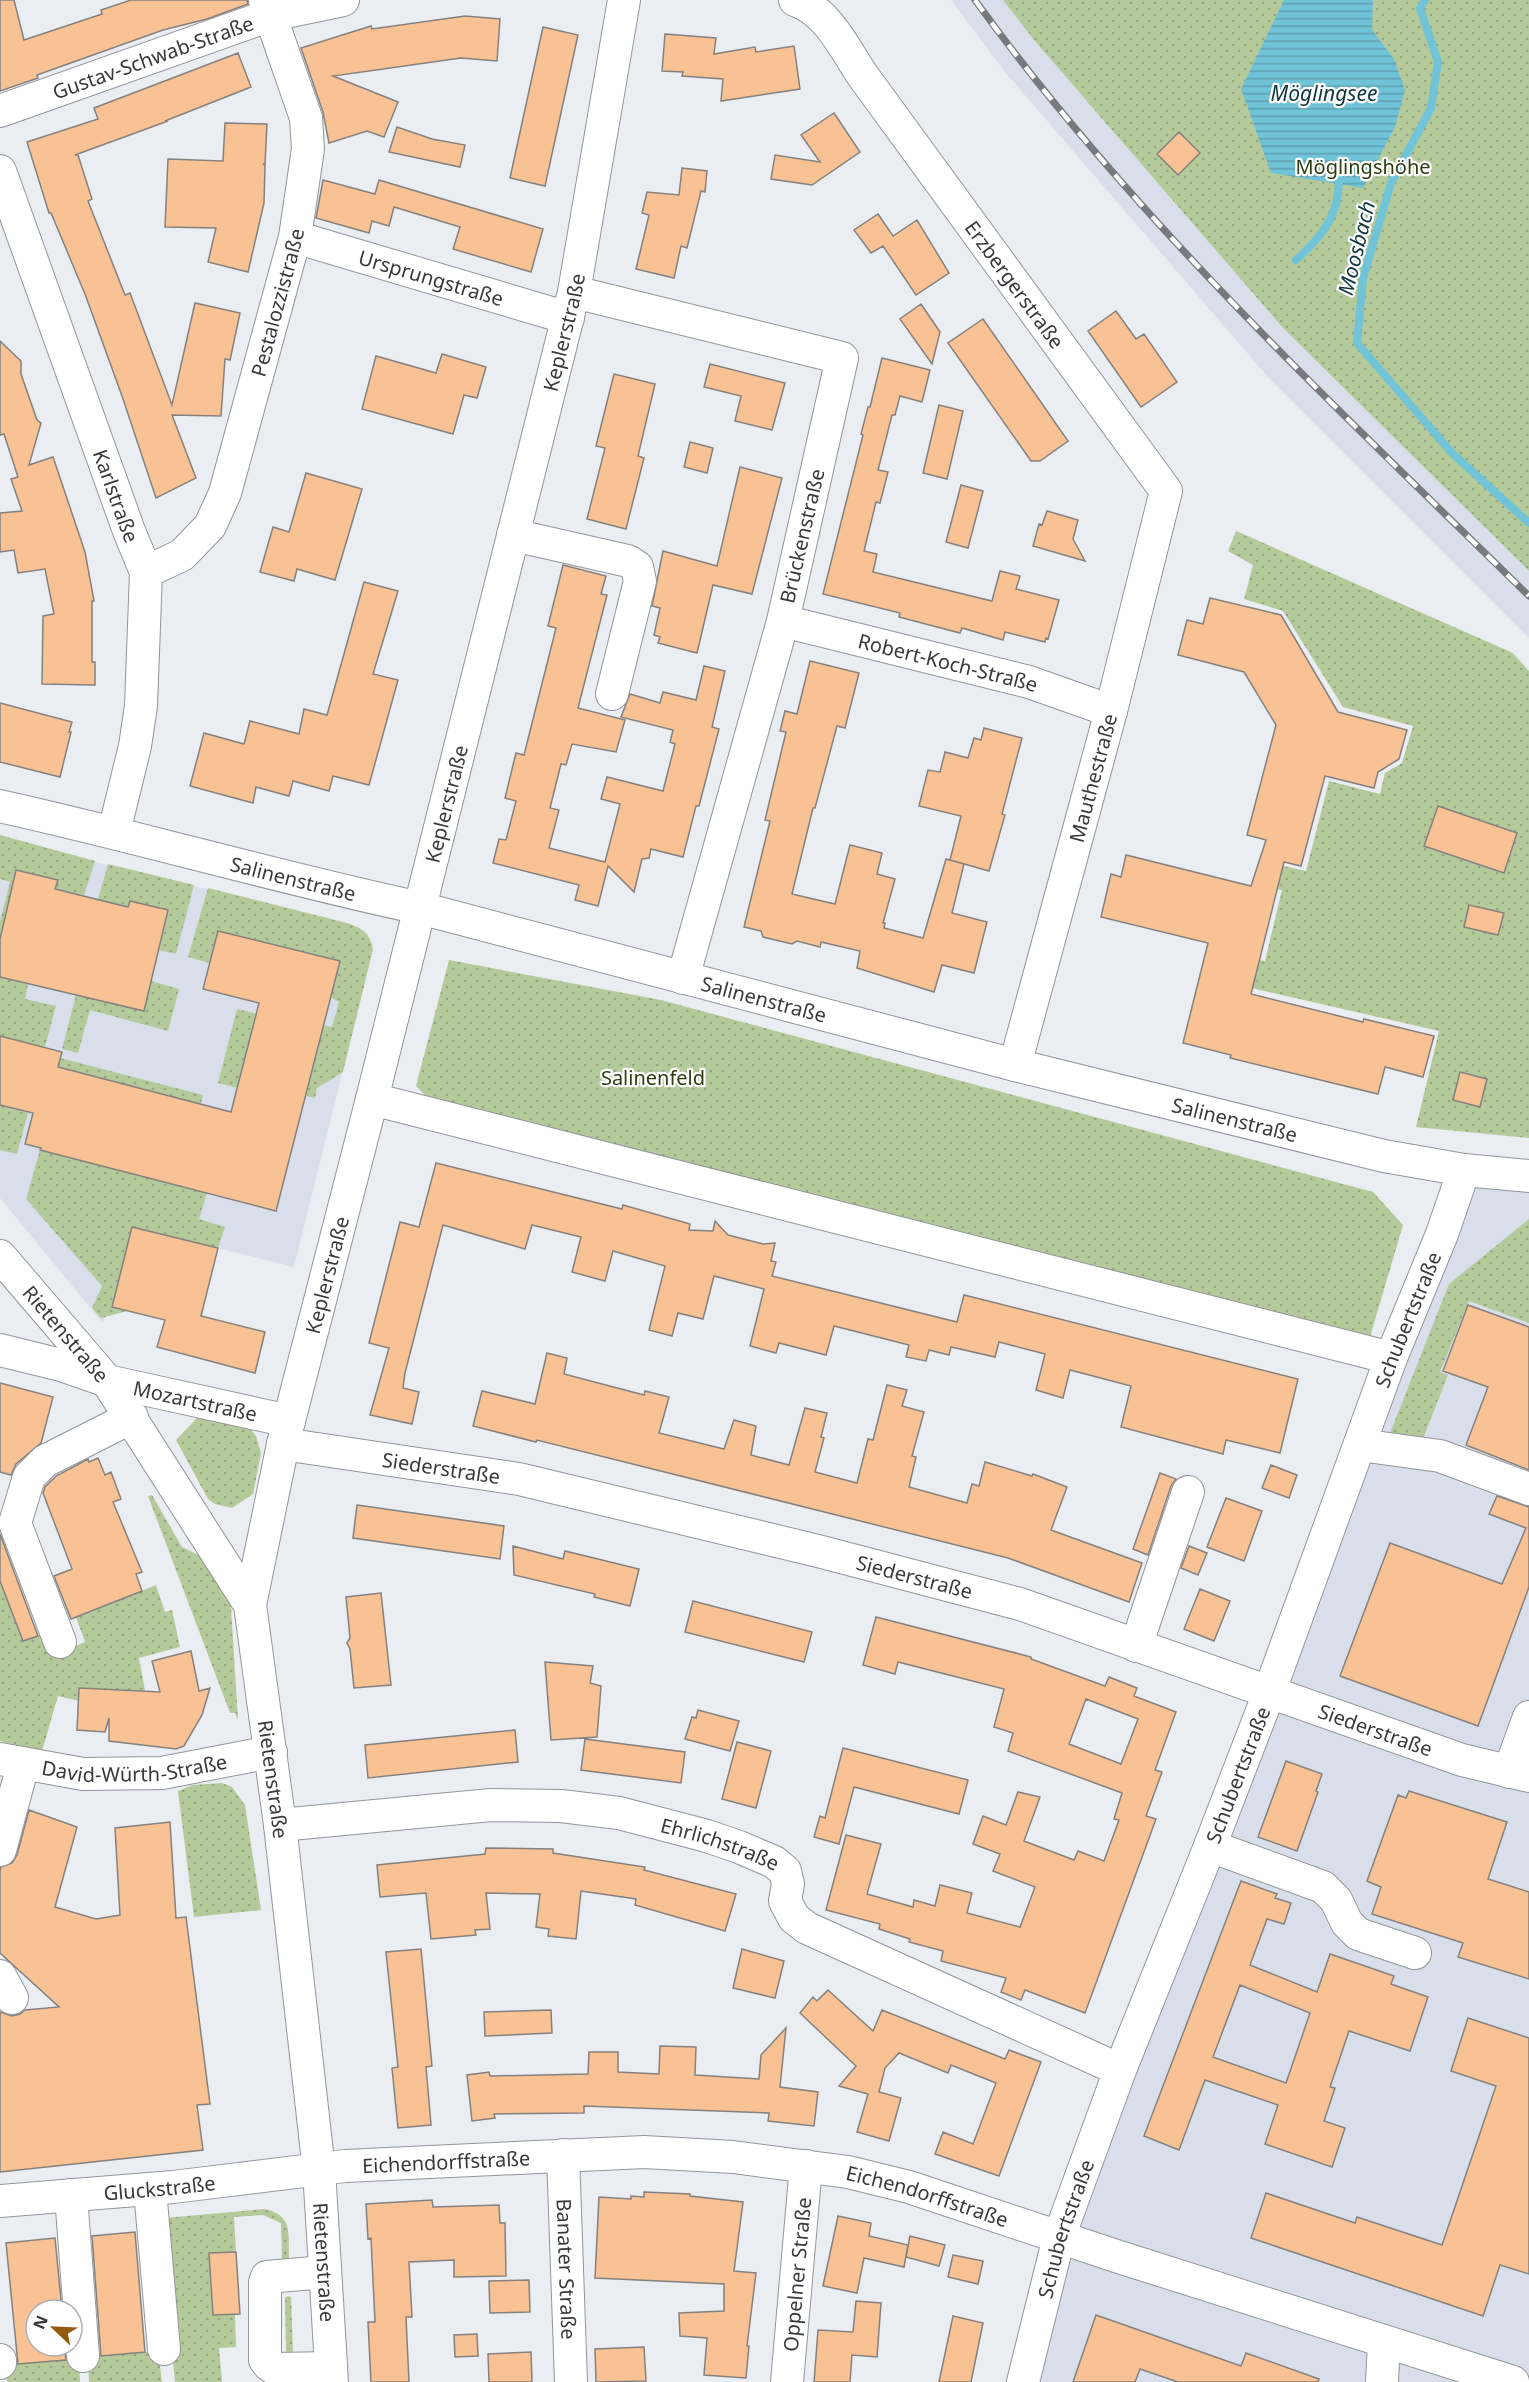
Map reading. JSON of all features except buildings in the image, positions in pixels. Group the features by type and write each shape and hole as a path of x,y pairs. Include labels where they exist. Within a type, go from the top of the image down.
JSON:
{"street":[{"name":"Gustav-Schwab-Straße","path":"0,111 268,7 343,0"},
{"name":"Keplerstraße","path":"249,1605 286,1433 571,305 624,0"},
{"name":"Erzbergerstraße","path":"795,0 809,5 822,15 863,76 1166,491"},
{"name":"Pestalozzistraße","path":"146,573 182,555 210,526 225,493 295,237 308,148 306,118 268,7"},
{"name":"Karlstraße","path":"0,171 146,573 141,706 135,746 114,831"},
{"name":"Ursprungstraße","path":"295,237 571,305"},
{"name":"Brückenstraße","path":"571,305 842,358 783,621 683,978"},
{"name":"Mauthestraße","path":"1015,1065 1111,711 1166,491"},
{"path":"513,535 628,561 637,567 640,581 612,694"},
{"name":"Robert-Koch-Straße","path":"783,621 1029,682 1111,711"},
{"name":"Salinenstraße","path":"0,806 114,831 420,908 1015,1065 1384,1156 1464,1170 1529,1176"},
{"path":"372,1099 1391,1358"},
{"name":"Schubertstraße","path":"1023,2382 1059,2236 1120,2070 1269,1693 1391,1358 1442,1234 1464,1170"},
{"name":"Rietenstraße","path":"0,1256 107,1380 249,1605 271,1752 319,2170 331,2375"},
{"name":"Mozartstraße","path":"0,1350 61,1365 286,1433"},
{"path":"60,1642 15,1523 29,1477 45,1461 132,1417"},
{"name":"Siederstraße","path":"286,1433 519,1479 818,1551 1020,1605 1462,1760 1519,1774"},
{"path":"1360,1445 1440,1456 1529,1489"},
{"path":"1136,1646 1188,1492"},
{"path":"1519,1774 1529,1717"},
{"name":"David-Würth-Straße","path":"12,1762 83,1774 162,1773 271,1752"},
{"path":"0,1850 12,1762"},
{"name":"Ehrlichstraße","path":"280,1825 491,1805 561,1806 619,1814 707,1836 739,1846 774,1862 785,1871 788,1884 785,1901 794,1918 807,1928 1120,2070"},
{"path":"1210,1846 1323,1887 1336,1900 1347,1923 1358,1934 1415,1953"},
{"name":"Eichendorffstraße","path":"319,2170 345,2166 644,2152 733,2157 849,2172 909,2187 1513,2382"},
{"name":"Banater Straße","path":"563,2155 571,2382"},
{"name":"Oppelner Straße","path":"787,2382 806,2166"},
{"name":"Gluckstraße","path":"0,2201 150,2190 319,2170"},
{"path":"150,2190 164,2349"},
{"path":"71,2195 79,2298"},
{"path":"325,2272 267,2277 265,2282 266,2360 268,2365 275,2369 331,2375"},
{"path":"1382,2382 1384,2342"}],"shaded area":[{"path":"951,0 1003,0 1034,40 1283,328 1529,571 1529,638 1268,377 1005,72"},
{"path":"0,839 347,923 367,933 373,949 294,1267 132,1227 112,1307 102,1322 0,1198"},
{"path":"1464,1170 1529,1181 1529,2382 1023,2382"}],"green space":[{"name":"Möglingshöhe","path":"1003,0 1529,0 1529,571 1283,328 1034,40"},
{"path":"1236,531 1513,653 1529,671 1529,1138 1416,1127 1439,1031 1234,984 1241,956 1265,961 1282,890 1273,888 1279,865 1306,871 1329,781 1380,794 1385,773 1402,763 1413,726 1343,707 1283,611 1244,599 1253,565 1228,551"},
{"path":"0,835 95,861 84,895 79,894 79,896 55,890 57,880 16,870 0,939 0,921 10,882 0,879"},
{"path":"108,864 194,885 176,954 158,950 167,910 130,901 128,908 98,899"},
{"path":"208,888 347,923 361,929 370,939 373,949 343,1072 317,1088 315,1098 306,1096 316,1054 238,1088 218,1083 237,1009 320,1029 321,1025 332,1027 339,1002 331,997 188,957"},
{"name":"Salinenfeld","path":"449,960 661,1000 1373,1192 1403,1225 1370,1337 431,1101 416,1086"},
{"path":"0,977 28,984 25,999 56,1006 45,1047 0,1036"},
{"path":"151,981 179,989 168,1031 90,1010 78,1053 62,1049 77,991"},
{"path":"60,1058 203,1095 201,1104 58,1067"},
{"path":"0,1105 28,1113 17,1154 0,1150"},
{"path":"40,1150 207,1193 199,1219 225,1227 218,1248 127,1311 101,1318 92,1308 102,1286 26,1199"},
{"path":"1529,1219 1529,1323 1469,1301 1440,1372 1448,1375 1422,1441 1390,1433 1449,1284"},
{"path":"199,1416 249,1427 256,1436 261,1453 253,1494 232,1508 215,1504 208,1499 176,1440"},
{"path":"152,1495 182,1547 211,1561 230,1591 238,1720 235,1713 230,1713 148,1496"},
{"path":"0,1581 23,1641 45,1633 52,1656 85,1642 76,1617 156,1585 165,1612 172,1610 180,1647 139,1658 145,1691 80,1688 79,1701 58,1696 42,1751 0,1741"},
{"path":"222,1783 232,1787 245,1805 261,1910 194,1917 178,1791 193,1785"},
{"path":"264,2209 274,2212 285,2221 289,2234 289,2259 282,2260 281,2223 263,2215 234,2217 236,2252 209,2253 213,2315 235,2314 236,2347 219,2348 222,2382 175,2382 165,2218"},
{"path":"291,2297 293,2352 289,2354 286,2351 285,2298"},
{"path":"158,2351 162,2382 89,2382 88,2357"},
{"path":"79,2359 80,2382 7,2382 6,2364"}],"water":[{"name":"Möglingsee","path":"1284,0 1373,0 1372,30 1394,59 1405,90 1395,127 1363,188 1271,173 1241,89"}],"waterway":[{"name":"Moosbach","path":"1425,0 1420,8 1438,62 1431,108 1391,183 1363,278 1357,343 1452,453 1529,523"},
{"path":"1296,260 1322,233 1328,223 1339,190 1339,176"}],"railway":[{"path":"975,0 1037,81 1169,235 1239,310 1529,596"}]}
